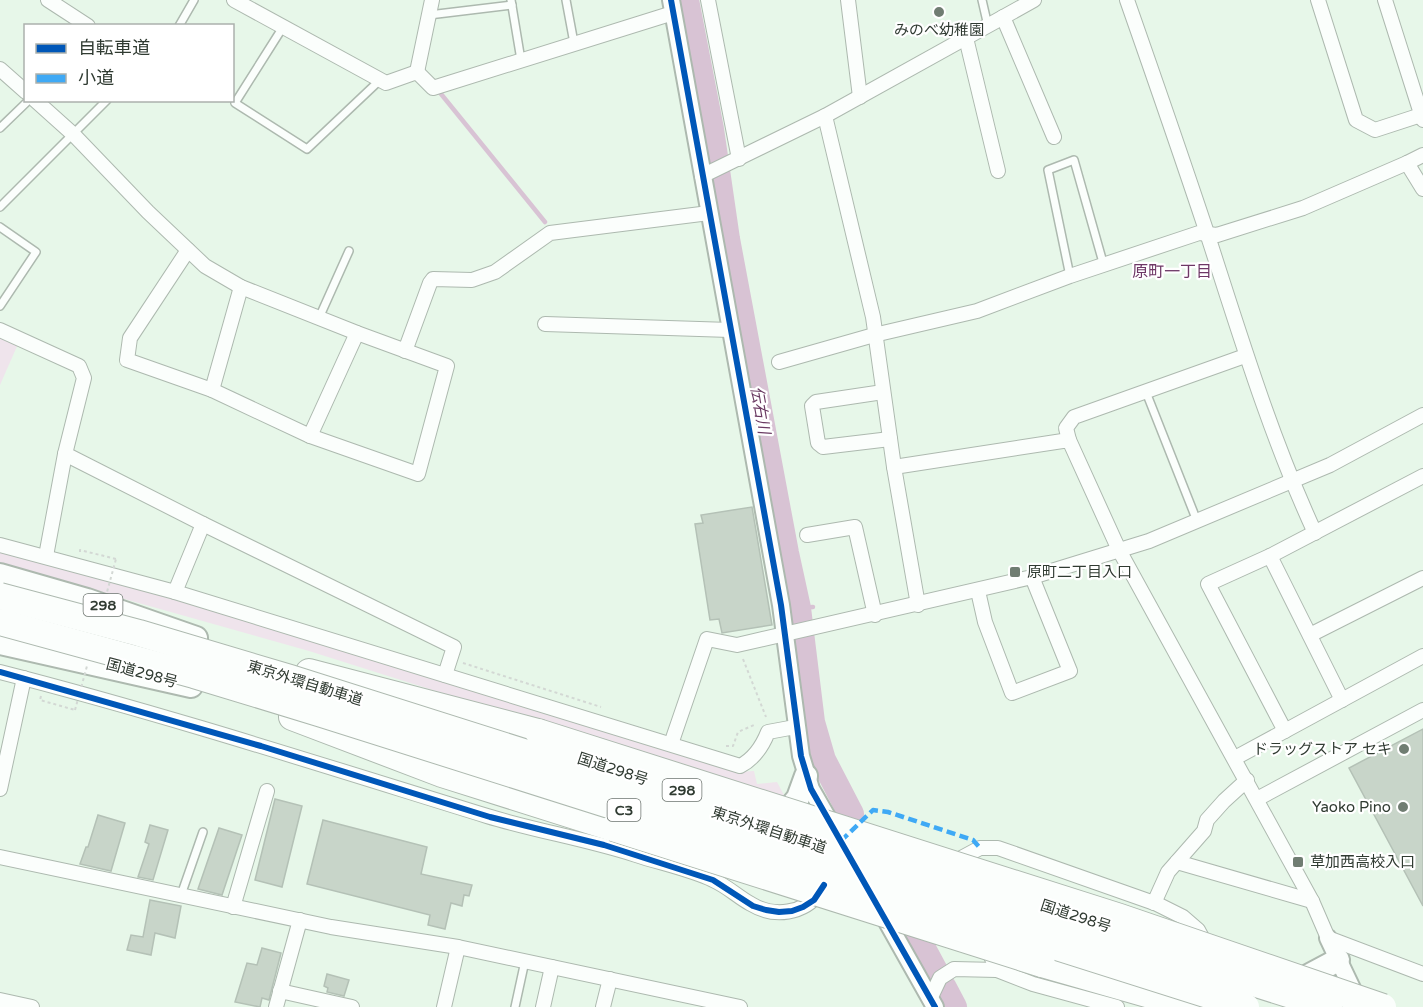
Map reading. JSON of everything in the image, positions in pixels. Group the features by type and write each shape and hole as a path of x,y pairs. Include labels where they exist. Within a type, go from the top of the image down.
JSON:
{"highway":[{"name":"298","path":"0,575 87,600 204,641"},
{"name":"国道298号","path":"0,584 309,672 1361,1007"},
{"name":"東京外環自動車道","path":"0,596 139,633 290,678 1329,1007"},
{"name":"東京外環自動車道","path":"0,622 194,675 322,714 1246,1007"},
{"name":"国道298号","path":"0,635 191,686 292,717 1209,1007"},
{"path":"0,643 191,686"},
{"path":"309,672 538,732 1120,917 1383,1007"},
{"path":"292,717 442,774 1042,964 1192,1007"},
{"path":"779,821 798,798 806,776"},
{"path":"1297,987 1308,976 1338,960"}],"street":[{"path":"48,0 84,24"},
{"path":"234,0 386,83 417,72"},
{"path":"417,72 432,0"},
{"path":"708,0 736,161"},
{"path":"848,0 860,97"},
{"path":"705,174 825,116 988,26 1003,17 1016,5 1034,0"},
{"path":"1127,0 1207,234 1245,356 1292,482 1315,532"},
{"path":"1318,0 1356,120 1375,130 1422,117 1385,0"},
{"path":"417,72 433,88 574,43 672,6 705,174 709,213 730,330 790,632 795,727 806,776 811,789 933,1003"},
{"path":"1003,17 1054,137"},
{"path":"966,38 998,171"},
{"path":"0,69 24,90"},
{"path":"37,102 74,135 148,212 205,266 241,287 447,366 418,474 310,436 213,390 127,360 130,338 188,250"},
{"path":"825,116 873,317 894,467 918,605"},
{"path":"779,362 874,335 977,312 1070,276 1199,233 1217,235 1303,208 1407,164 1423,154"},
{"path":"1407,164 1423,189"},
{"path":"405,351 433,279 472,280 495,272 550,233 709,213"},
{"path":"213,390 241,287"},
{"path":"545,324 730,330"},
{"path":"0,330 79,366 84,378 65,454 46,556"},
{"path":"310,436 357,333"},
{"path":"1245,356 1074,417 1066,428 1119,550 1312,901 1361,1007"},
{"path":"883,392 816,402 812,406 818,443 823,447 890,439"},
{"path":"671,744 707,639 737,645 1032,578 1149,541 1292,482 1330,465 1423,415"},
{"path":"894,467 1070,440"},
{"path":"65,454 454,647 445,675"},
{"path":"1285,730 1208,584 1270,556 1423,476"},
{"path":"175,592 203,524"},
{"path":"807,535 855,527 875,615"},
{"path":"0,545 175,592 740,766 751,760 764,743 768,732 795,727"},
{"path":"1270,556 1342,700"},
{"path":"978,591 985,622 1012,693 1070,671 1032,578"},
{"path":"1310,635 1423,578"},
{"path":"1235,758 1423,656"},
{"path":"0,672 261,746 490,817 604,844 713,880 753,906 766,910 779,912 803,907 814,900 824,885"},
{"path":"0,789 24,678"},
{"path":"1257,799 1423,710"},
{"path":"1154,903 1168,872 1204,831 1207,820 1247,780"},
{"path":"233,907 267,791"},
{"path":"937,871 980,848 998,848 1154,903 1183,917 1198,930 1215,961"},
{"path":"0,857 331,927 458,947 610,979 712,1004 741,1007"},
{"path":"1176,862 1312,901"},
{"path":"276,1007 300,920"},
{"path":"982,935 997,970"},
{"path":"1328,938 1423,974"},
{"path":"444,1007 458,947"},
{"path":"543,1007 552,967"},
{"path":"933,1003 940,978 954,969 997,970 1033,984 1117,1007"},
{"path":"603,1007 610,979"},
{"path":"280,991 352,1007"},
{"path":"0,1000 32,1007"}],"lane":[{"path":"180,24 194,0"},
{"path":"566,0 574,43"},
{"path":"982,0 988,26"},
{"path":"429,15 512,2 521,60"},
{"path":"283,27 235,103 307,149 380,80"},
{"path":"0,128 27,102"},
{"path":"0,207 105,102"},
{"path":"1070,276 1048,170 1074,160 1104,266"},
{"path":"0,226 36,252 0,306"},
{"path":"319,318 349,251"},
{"path":"1146,392 1197,521"},
{"path":"181,895 203,832"},
{"path":"515,1007 525,961"}],"path":[{"path":"80,550 116,559"},
{"path":"737,645 764,709 768,732"},
{"path":"456,661 610,710"},
{"path":"40,700 75,710"},
{"path":"724,746 733,746 738,732 754,725"}],"shaded area":[{"path":"0,335 18,344 0,385"},
{"path":"0,551 214,609 737,772 754,771 757,784 777,782 785,797 784,801 309,651 0,564"}],"building":[{"path":"752,507 772,625 722,633 719,619 710,620 695,524 703,523 701,515"},
{"path":"1423,729 1423,906 1349,768"},
{"path":"275,799 302,806 282,887 255,880"},
{"path":"98,815 125,823 111,871 80,864"},
{"path":"323,820 427,847 421,874 472,885 469,896 464,895 462,906 451,903 445,929 428,925 430,915 307,884"},
{"path":"150,825 168,830 153,880 138,877 149,844 145,842"},
{"path":"219,828 242,835 222,895 198,889"},
{"path":"150,900 181,906 175,938 155,933 151,955 127,950 131,935 143,937"},
{"path":"262,948 281,953 269,1000 262,998 260,1007 235,1002 247,963 257,965"},
{"path":"327,974 349,980 344,996 327,992 328,988 324,986"}],"waterway":[{"name":"伝右川","path":"686,0 711,129 727,239 798,608 812,722 823,760 851,814"},
{"path":"437,89 545,222"},
{"path":"798,608 813,607"},
{"name":"伝右川","path":"907,919 935,971"},
{"name":"伝右川","path":"944,988 954,1007"}],"marked path":[{"path":"841,841 873,810 888,812 973,840 980,848"}],"cycle path":[{"path":"671,0 781,605 801,756 811,789 935,1007"},
{"path":"0,672 261,746 490,817 604,845 713,880 753,906 766,910 792,911 803,907 814,900 824,885"}],"place":[{"name":"みのべ幼稚園","path":"939,12"},
{"name":"原町二丁目入口","path":"1015,572"},
{"name":"ドラッグストア セキ","path":"1404,749"},
{"name":"Yaoko Pino","path":"1403,807"},
{"name":"草加西高校入口","path":"1298,862"}],"district":[{"name":"原町一丁目","path":"1172,271"}]}
